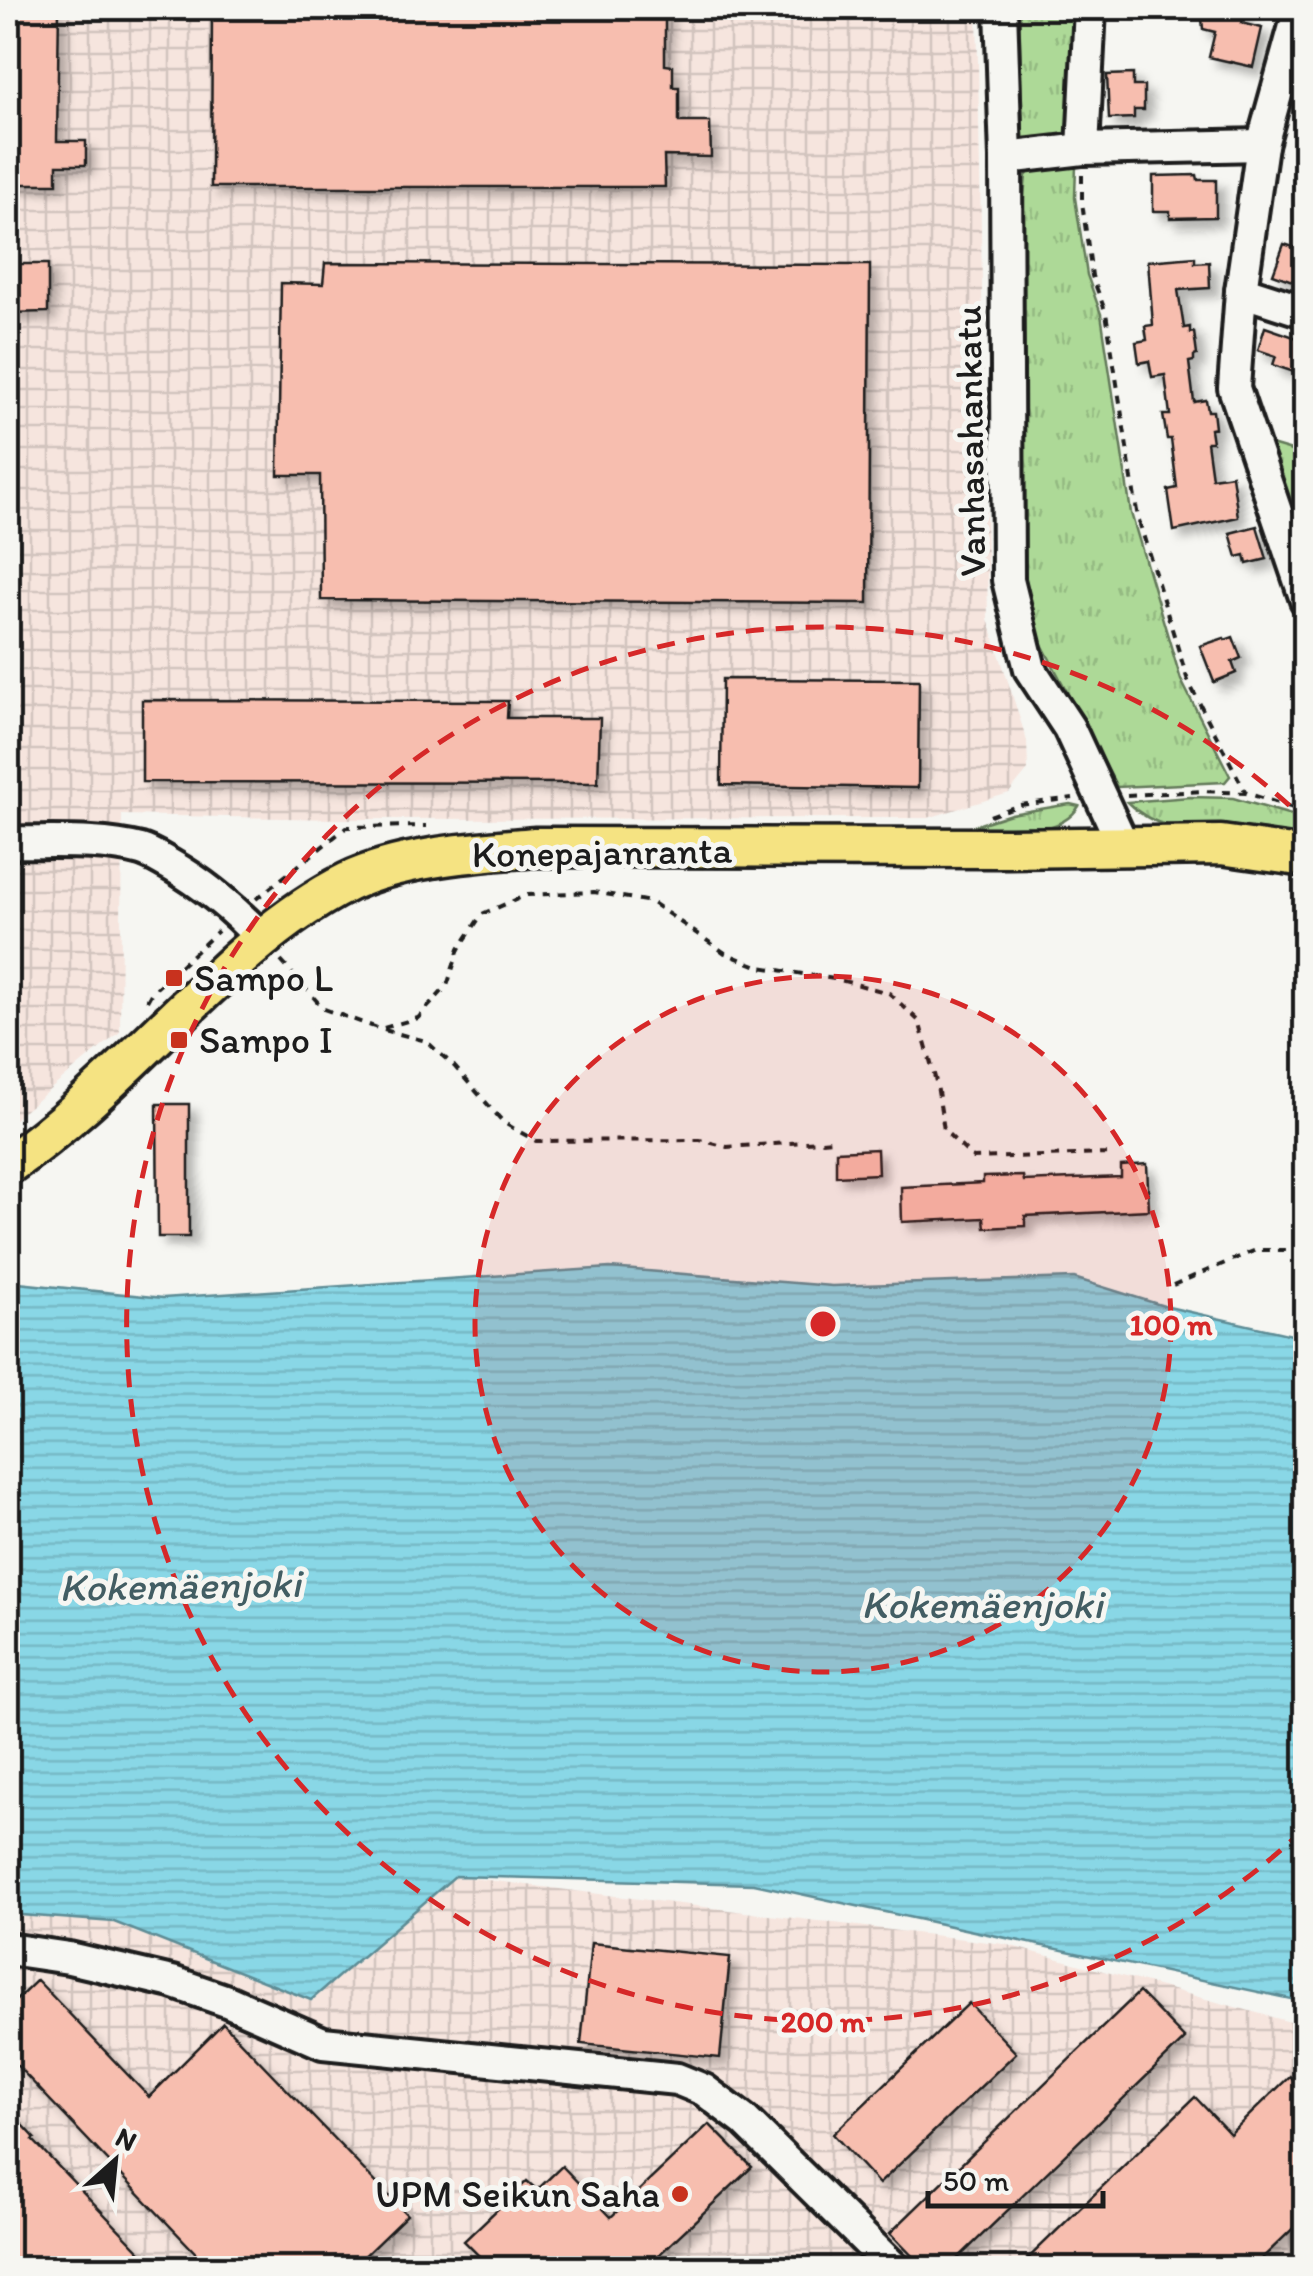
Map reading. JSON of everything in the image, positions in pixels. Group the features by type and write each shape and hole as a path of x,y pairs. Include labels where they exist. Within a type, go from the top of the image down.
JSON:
{"main road":[{"name":"Konepajanranta","path":"8,1165 92,1098 261,938 351,881 407,864 471,852 536,847 1222,845 1306,857"}],"street":[{"name":"Vanhasahankatu","path":"1001,8 1006,158 1008,580 1030,669 1069,728 1124,847"},
{"path":"1083,148 1090,8"},
{"path":"1300,22 1262,144 1241,291 1234,388 1306,600"},
{"path":"1006,158 1083,148 1262,144"},
{"path":"1241,291 1306,312"},
{"path":"8,842 106,844 146,851 218,896 261,938"},
{"path":"8,1950 69,1958 172,1982 324,2043 677,2080 704,2090 745,2122 894,2268"}],"path":[{"path":"1083,148 1082,202 1092,276 1106,313 1138,518 1188,681 1246,793"},
{"path":"380,1029 418,1018 447,986 459,949 482,914 527,895 594,892 651,902 725,953 760,967 840,980 889,994 919,1021 944,1130 973,1158 1112,1154"},
{"path":"261,938 324,1009 426,1041 454,1066 504,1124 536,1141 700,1140 727,1147 835,1140"},
{"path":"1173,1284 1256,1250 1306,1250"}],"shaded area":[{"path":"8,8 977,8 988,619 1027,741 1028,770 1009,793 928,818 338,819 122,815 120,1032 8,1124"},
{"path":"455,1876 1004,1944 1305,2026 1305,2268 8,2268 8,1914 114,1922 311,2000"}],"green space":[{"path":"1019,8 1083,8 1079,134 1023,138"},
{"path":"1076,164 1075,198 1087,275 1101,314 1131,513 1181,680 1230,776 1225,782 1117,787 1035,631 1023,564 1023,207 1026,176 1033,167"},
{"path":"1268,444 1305,455 1305,553"},
{"path":"1233,798 1305,819 1305,840 1258,829 1173,827 1142,814 1127,802"},
{"path":"1070,804 1079,806 1070,817 1042,829 961,830 1011,814"}],"water":[{"name":"Kokemäenjoki","path":"610,1268 832,1286 1074,1278 1164,1306 1305,1338 1305,2002 754,1884 455,1876 311,2000 114,1922 8,1914 8,1282 163,1298"}],"building":[{"path":"8,8 59,8 57,141 86,141 86,165 57,165 57,184 8,184"},
{"path":"212,8 665,8 665,65 673,66 673,87 679,87 679,122 710,122 711,157 664,156 665,187 211,187"},
{"path":"1201,8 1237,8 1237,12 1244,14 1242,23 1262,28 1253,67 1209,57 1215,32 1203,29"},
{"path":"1133,74 1133,86 1144,86 1144,110 1134,110 1134,118 1109,119 1107,75"},
{"path":"1197,175 1198,180 1216,180 1216,217 1170,218 1170,211 1153,211 1153,176"},
{"path":"1284,244 1306,251 1306,286 1273,274"},
{"path":"1195,257 1195,263 1209,262 1210,288 1178,290 1184,328 1190,327 1190,333 1194,332 1197,355 1189,362 1194,402 1206,400 1208,411 1213,411 1215,428 1210,429 1212,442 1207,442 1212,478 1232,475 1238,517 1174,531 1168,490 1177,488 1171,439 1167,439 1163,415 1170,415 1165,375 1152,377 1149,361 1139,363 1136,342 1147,340 1145,326 1153,325 1148,261"},
{"path":"325,263 870,265 868,603 321,600 320,475 278,475 281,283 323,284"},
{"path":"8,264 48,264 48,312 8,313"},
{"path":"1265,327 1303,340 1300,350 1306,352 1306,376 1273,365 1276,356 1258,350"},
{"path":"1257,526 1267,559 1247,564 1245,555 1237,557 1230,533"},
{"path":"1233,637 1241,658 1232,662 1236,673 1214,682 1200,646"},
{"path":"722,679 919,680 918,788 721,785"},
{"path":"142,700 508,701 507,718 600,718 598,783 142,782"},
{"path":"157,1104 189,1104 189,1237 158,1237"},
{"path":"877,1149 878,1174 836,1176 836,1151"},
{"path":"1147,1164 1149,1210 1025,1216 1025,1226 985,1228 984,1218 902,1222 901,1187 983,1183 983,1177 1023,1176 1024,1181 1121,1177 1121,1166"},
{"path":"591,1943 730,1957 720,2058 581,2044"},
{"path":"37,1980 149,2097 223,2023 407,2215 352,2268 210,2268 8,2056 8,2008"},
{"path":"1139,1992 1185,2039 948,2268 924,2268 890,2233"},
{"path":"969,2003 1016,2053 879,2184 833,2134"},
{"path":"1290,2076 1306,2093 1306,2216 1252,2268 1018,2268 1195,2097 1230,2134"},
{"path":"8,2109 33,2140 156,2268 8,2268"},
{"name":"UPM Seikun Saha","path":"709,2124 752,2167 645,2268 491,2268 464,2241 527,2181 537,2190 562,2166 611,2217"}],"place":[{"name":"Sampo L","path":"174,978"},
{"name":"Sampo I","path":"179,1040"},
{"name":"UPM Seikun Saha","path":"680,2194"}]}
